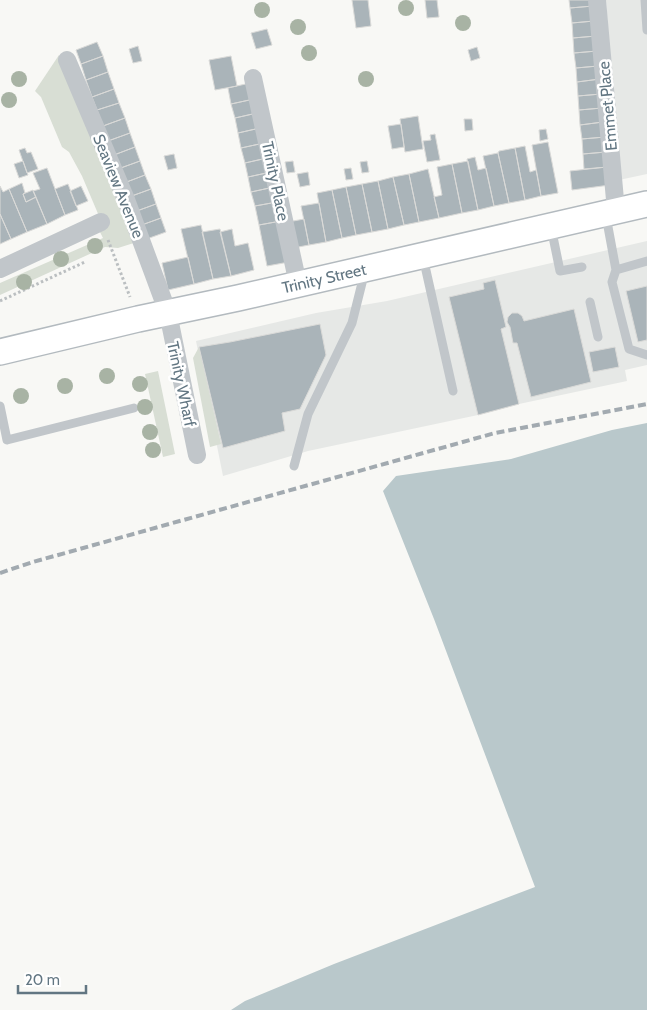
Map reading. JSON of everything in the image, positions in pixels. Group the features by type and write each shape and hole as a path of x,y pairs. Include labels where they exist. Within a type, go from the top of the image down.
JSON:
{"main road":[{"name":"Trinity Street","path":"0,352 647,204"}],"street":[{"name":"Emmet Place","path":"598,0 611,212"},
{"name":"Seaview Avenue","path":"67,60 125,197 147,263 168,313"},
{"name":"Trinity Place","path":"253,78 298,284"},
{"path":"0,269 101,222"},
{"name":"Trinity Wharf","path":"168,313 197,455"}],"lane":[{"path":"645,0 647,30"},
{"path":"611,212 616,270 612,282 629,349 647,355"},
{"path":"551,226 560,271 582,266"},
{"path":"423,256 453,391"},
{"path":"616,270 647,262"},
{"path":"294,466 308,414 352,323 366,269"},
{"path":"590,302 598,337"},
{"path":"0,406 7,440 134,408"}],"path":[{"path":"101,222 138,319"},
{"path":"0,302 85,262"}],"shaded area":[{"path":"606,0 647,0 647,174 619,180"},
{"path":"59,55 107,161 137,242 118,248 105,247 0,295 0,283 103,238 98,228 99,216 82,176 69,152 62,147 41,97 35,91"},
{"path":"647,241 647,365 625,370 627,381 308,451 223,476 196,341 316,313 387,301"},
{"path":"199,347 221,444 210,447 193,358"},
{"path":"158,371 175,454 163,457 145,374"},
{"path":"647,423 647,1010 231,1010 245,1001 334,964 535,887 434,619 383,491 396,476 511,459 612,430"}],"building":[{"path":"352,0 368,0 371,26 356,28"},
{"path":"425,0 437,0 439,17 427,18"},
{"path":"569,0 592,0 593,6 570,8"},
{"path":"593,6 594,21 572,23 570,8"},
{"path":"594,21 596,36 573,38 572,23"},
{"path":"267,29 272,45 256,49 251,33"},
{"path":"596,36 597,51 574,53 573,38"},
{"path":"97,42 103,56 81,64 76,50"},
{"path":"138,46 142,61 133,63 129,49"},
{"path":"477,47 480,58 471,61 468,50"},
{"path":"597,51 598,66 576,68 574,53"},
{"path":"103,56 108,72 86,80 81,64"},
{"path":"231,56 237,86 215,90 209,60"},
{"path":"598,66 600,79 577,82 576,68"},
{"path":"108,72 114,89 92,97 86,80"},
{"path":"600,79 601,94 578,96 577,82"},
{"path":"250,83 254,99 231,104 228,88"},
{"path":"114,89 119,103 97,110 92,97"},
{"path":"601,94 602,108 579,110 578,96"},
{"path":"254,99 257,113 235,118 231,104"},
{"path":"119,103 125,118 103,126 97,110"},
{"path":"602,108 603,122 580,125 579,110"},
{"path":"257,113 260,128 238,133 235,118"},
{"path":"418,116 423,149 405,152 400,119"},
{"path":"125,118 130,133 108,141 103,126"},
{"path":"464,119 472,119 473,130 465,131"},
{"path":"603,122 605,137 582,139 580,125"},
{"path":"401,124 404,147 392,149 388,126"},
{"path":"260,128 264,143 241,148 238,133"},
{"path":"546,129 548,139 540,141 539,130"},
{"path":"130,133 135,147 114,155 108,141"},
{"path":"435,134 440,160 427,162 423,141 431,140 430,135"},
{"path":"605,137 606,152 583,154 582,139"},
{"path":"548,142 558,193 541,196 532,145"},
{"path":"264,143 267,158 245,163 241,148"},
{"path":"525,146 530,172 536,170 541,196 525,200 515,148"},
{"path":"135,147 140,161 118,169 114,155"},
{"path":"25,148 27,153 31,152 38,169 27,173 19,150"},
{"path":"515,148 525,200 509,203 498,153 499,151"},
{"path":"606,152 607,167 584,169 583,154"},
{"path":"498,153 509,203 494,206 483,156"},
{"path":"174,154 177,168 168,170 164,156"},
{"path":"475,157 478,170 486,168 494,206 478,210 467,159"},
{"path":"267,158 271,172 248,177 245,163"},
{"path":"23,161 28,175 19,178 14,164"},
{"path":"140,161 145,175 124,183 118,169"},
{"path":"293,161 295,172 287,173 285,162"},
{"path":"367,161 369,172 362,173 360,162"},
{"path":"468,161 478,210 462,213 452,164"},
{"path":"452,164 462,213 439,218 434,197 442,195 437,167"},
{"path":"607,167 610,185 572,190 570,171"},
{"path":"47,168 65,215 47,224 33,191 40,189 33,173"},
{"path":"351,168 353,179 346,180 344,169"},
{"path":"428,169 439,218 419,222 409,174"},
{"path":"271,172 274,187 251,192 248,177"},
{"path":"308,172 310,185 300,187 297,174"},
{"path":"409,174 419,222 404,225 393,177"},
{"path":"145,175 151,189 129,197 124,183"},
{"path":"393,177 404,225 388,229 378,181"},
{"path":"378,181 388,229 372,232 362,184"},
{"path":"22,183 26,202 36,197 47,224 27,232 9,189"},
{"path":"68,184 78,210 65,215 55,189"},
{"path":"362,184 372,232 356,235 346,187"},
{"path":"0,186 3,192 9,189 27,232 11,239 0,214"},
{"path":"81,186 88,201 76,206 70,191"},
{"path":"274,187 277,202 255,206 251,192"},
{"path":"346,187 356,235 342,238 332,190"},
{"path":"151,189 156,204 134,212 129,197"},
{"path":"33,190 36,197 26,202 23,194"},
{"path":"332,190 342,238 326,242 317,193"},
{"path":"277,202 281,221 259,225 255,206"},
{"path":"319,203 326,242 309,245 301,206"},
{"path":"156,204 161,218 139,226 134,212"},
{"path":"0,214 11,239 0,244"},
{"path":"161,218 166,232 144,240 139,226"},
{"path":"304,219 309,245 293,248 288,222"},
{"path":"281,221 289,262 267,266 259,225"},
{"path":"201,225 213,279 194,284 181,229"},
{"path":"220,229 231,276 213,279 202,232"},
{"path":"232,229 235,246 248,243 254,270 231,276 220,232"},
{"path":"188,257 194,284 168,290 162,263"},
{"path":"495,280 506,327 501,329 519,404 478,415 449,297 484,289 483,283"},
{"path":"647,286 647,340 638,342 626,291"},
{"path":"574,309 591,382 531,397 517,343 513,343 510,327 507,322 508,317 512,313 518,313 524,321"},
{"path":"320,324 326,355 300,409 282,413 285,431 223,448 199,347"},
{"path":"615,347 619,367 593,372 589,352"}],"railway":[{"path":"0,573 33,562 495,433 647,404"}]}
